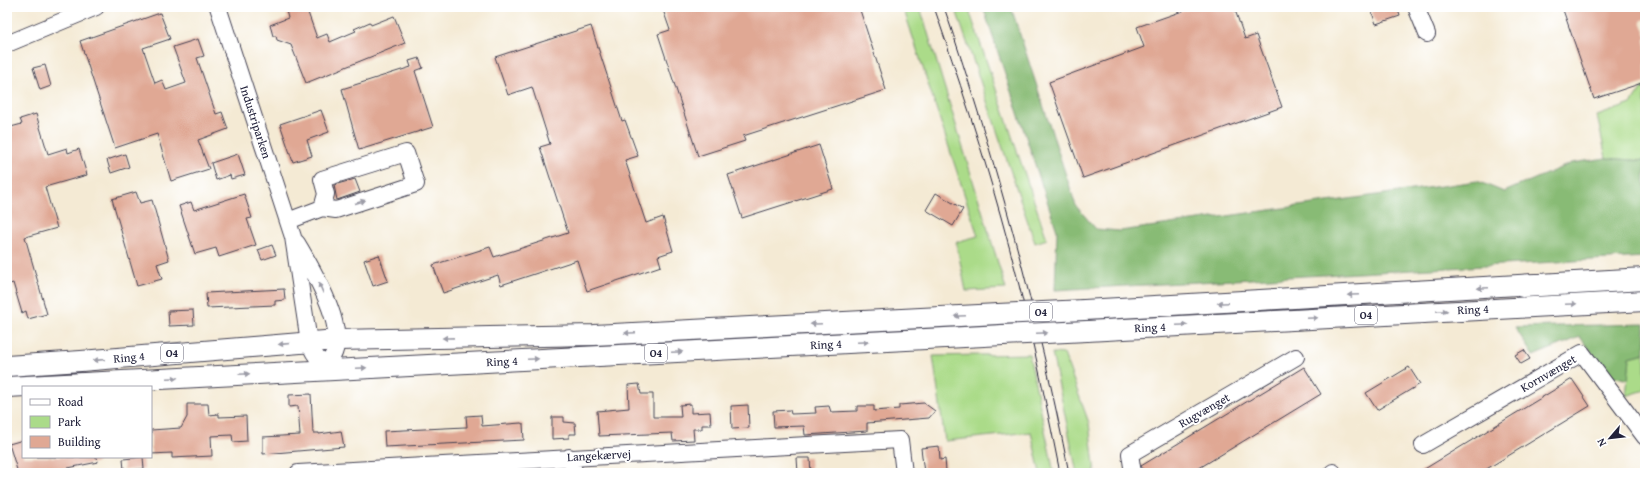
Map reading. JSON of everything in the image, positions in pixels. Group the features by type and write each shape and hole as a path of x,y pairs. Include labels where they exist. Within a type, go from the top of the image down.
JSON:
{"highway":[{"name":"O4","path":"1522,286 1645,280"}],"main road":[{"name":"Ring 4","path":"7,366 337,340 594,335 1084,310 1522,286 1645,273"},
{"name":"Ring 4","path":"24,386 324,368 1087,331 1645,301"},
{"name":"Ring 4","path":"7,387 22,386"}],"street":[{"path":"7,44 96,7"},
{"name":"Industriparken","path":"218,7 293,237 309,342 313,352 324,368 336,351 336,324 317,278 293,237"},
{"path":"1416,7 1427,34"},
{"path":"288,221 322,208 336,210 416,184 406,152 322,179 326,194 322,208"},
{"name":"Kornvænget","path":"1423,445 1582,353 1645,437"},
{"name":"Rugvænget","path":"1133,473 1130,454 1296,357"},
{"name":"Langekærvej","path":"298,473 369,471 569,457 900,440 904,473"},
{"path":"569,457 575,473"}],"green space":[{"path":"903,7 920,7 1006,289 966,291 956,242 978,236"},
{"path":"955,7 968,7 1047,239 1035,243"},
{"path":"983,7 1011,7 1076,206 1096,229 1120,231 1477,181 1504,192 1572,163 1606,158 1645,161 1645,257 1055,290 1057,231"},
{"path":"1643,86 1645,86 1645,161 1606,158 1597,116 1631,104"},
{"path":"1645,324 1645,353 1630,357 1628,380 1609,375 1580,337 1533,356 1515,327"},
{"path":"1052,353 1064,354 1089,423 1095,473 1077,473"},
{"path":"1645,353 1645,390 1626,396 1630,357"},
{"path":"1029,354 1054,473 1040,473 1031,432 945,441 933,356"}],"building":[{"path":"285,7 306,7 317,38 327,34 330,42 356,31 354,29 370,22 371,25 394,16 405,43 306,83 291,45 277,40 276,36 273,36 270,25 288,18"},
{"path":"662,7 859,7 886,90 743,136 745,141 698,156 658,34 670,30"},
{"path":"1194,7 1234,7 1245,39 1256,35 1282,107 1083,178 1049,82 1144,47 1137,27"},
{"path":"1370,7 1397,7 1400,16 1376,24"},
{"path":"1562,7 1645,7 1645,19 1641,21 1645,31 1645,82 1594,99"},
{"path":"160,13 170,39 143,48 155,83 162,80 166,90 186,83 173,47 198,39 204,56 197,58 216,114 222,112 228,129 198,140 209,169 171,181 157,134 115,148 80,41"},
{"path":"591,26 622,121 625,120 638,156 625,160 646,223 663,217 673,251 658,256 661,266 587,291 577,260 501,285 498,275 443,293 433,265 490,247 494,257 568,233 540,147 550,144 532,87 508,95 495,57"},
{"path":"419,58 423,68 415,71 433,127 359,150 342,89 411,67 409,61"},
{"path":"45,65 51,86 40,90 33,68"},
{"path":"321,110 329,132 307,140 312,156 293,162 280,124"},
{"path":"36,114 48,154 67,148 68,153 79,149 87,175 45,187 57,228 25,237 47,314 28,319 26,311 22,313 13,283 7,285 7,128 22,124 20,119"},
{"path":"819,145 833,189 742,218 728,175"},
{"path":"125,154 129,167 111,173 107,160"},
{"path":"238,154 245,175 231,179 230,175 216,180 211,163"},
{"path":"355,179 360,192 337,200 334,185"},
{"path":"136,192 140,203 152,200 169,260 157,264 162,279 137,286 112,199"},
{"path":"936,193 963,209 953,226 926,210"},
{"path":"244,194 252,218 247,219 256,245 219,257 216,248 195,254 179,206 191,202 194,210"},
{"path":"272,245 276,255 262,260 258,250"},
{"path":"379,255 388,281 373,286 364,260"},
{"path":"284,289 285,300 275,301 275,305 207,308 206,293"},
{"path":"193,310 194,325 169,326 168,311"},
{"path":"1524,350 1530,359 1521,364 1515,355"},
{"path":"1304,367 1321,394 1191,473 1145,473 1141,466"},
{"path":"1409,367 1420,384 1377,410 1366,393"},
{"path":"1572,379 1590,406 1480,473 1418,473"},
{"path":"639,384 641,394 653,394 653,417 681,417 680,405 691,404 691,413 710,412 711,425 702,425 702,429 693,429 694,440 673,441 672,433 599,436 597,411 629,408 628,385"},
{"path":"311,394 313,433 319,434 341,431 344,447 263,454 263,437 300,435 298,406 289,407 289,395"},
{"path":"924,403 935,411 929,418 867,423 867,431 805,435 804,426 774,427 773,411 790,410 791,414 816,413 815,407 829,406 831,412 857,411 857,406 874,406 874,411 899,409 899,405"},
{"path":"187,404 208,404 209,415 219,414 219,417 246,416 247,441 233,442 232,435 211,436 212,456 172,458 172,453 152,454 152,430 181,428 187,417"},
{"path":"748,405 749,428 732,429 731,406"},
{"path":"481,415 482,426 523,424 524,440 385,447 384,431 467,427 466,416"},
{"path":"552,417 564,417 564,422 575,423 576,434 569,434 569,438 552,439"},
{"path":"22,440 22,458 97,458 98,462 53,471 53,473 18,473 9,444"},
{"path":"939,446 940,460 945,459 946,471 942,471 942,473 924,473 921,448"},
{"path":"143,458 144,469 124,470 123,459"},
{"path":"797,458 810,458 811,473 798,473"}],"tram line":[{"path":"934,7 977,138 1010,249 1033,345 1060,473"},
{"path":"944,7 981,122 1030,296 1069,473"}]}
